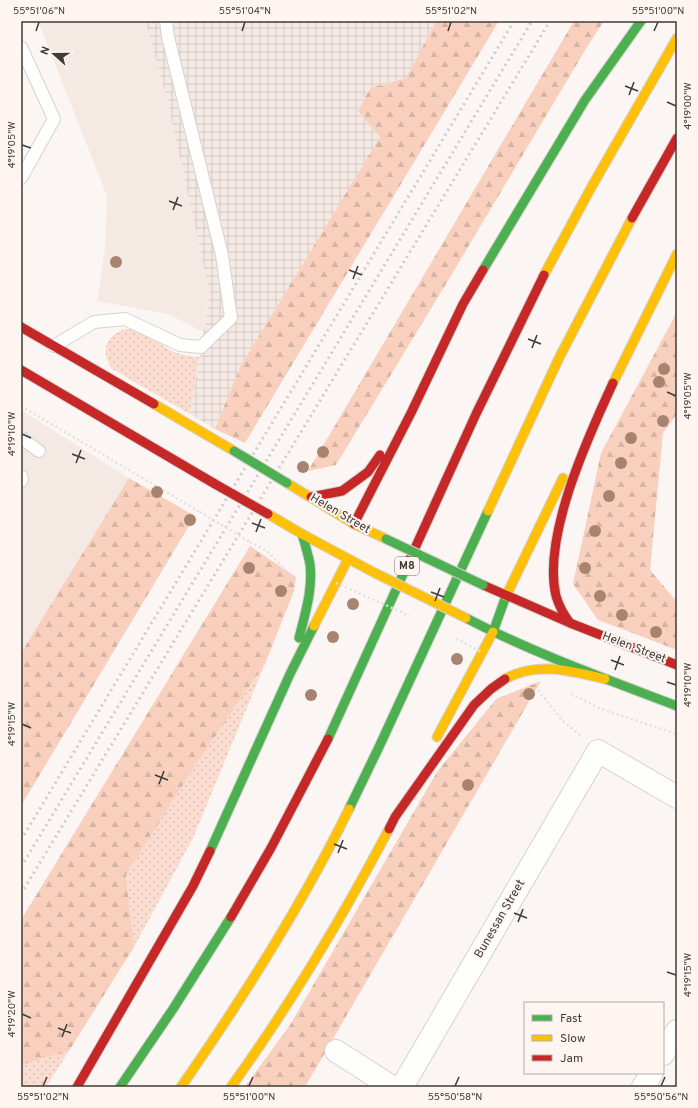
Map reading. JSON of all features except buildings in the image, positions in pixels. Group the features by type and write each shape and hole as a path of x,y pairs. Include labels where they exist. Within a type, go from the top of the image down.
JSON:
{"main road":[{"path":"353,527 411,413 463,304 585,100 642,21"},
{"name":"M8","path":"120,1087 183,994 279,835 346,702 430,513 517,328 568,229 623,130 677,38"},
{"path":"181,1087 230,1016 282,933 334,839 379,747 560,358 638,207 677,138"},
{"path":"231,1087 251,1059 353,896 493,632 506,596 553,496 600,408 677,254"},
{"name":"Helen Street","path":"21,327 312,497 353,527 386,539 506,596 677,665"},
{"path":"21,370 302,534 349,556 373,572 493,632 605,679 677,706"},
{"path":"570,623 559,607 555,588 558,536 574,476 600,408"},
{"path":"312,497 342,491 368,472 411,413"},
{"path":"290,674 308,603 310,567 302,534"},
{"path":"77,1087 193,886 223,824 290,674 349,556"},
{"path":"395,817 474,705 501,680 514,673 537,667 579,672 605,679"}],"street":[{"path":"598,751 677,797"},
{"name":"Bunessan Street","path":"402,1087 598,751"},
{"path":"664,1052 677,1031"},
{"path":"336,1051 392,1087"},
{"path":"643,1087 651,1074"}],"lane":[{"path":"54,346 94,322 125,319 180,345 201,347 232,318 222,255 168,37 166,21"},
{"path":"21,47 54,119 21,178"},
{"path":"21,438 39,451"},
{"path":"21,476 21,482"}],"path":[{"path":"21,406 268,552 293,578 310,577"},
{"path":"336,583 411,617"},
{"path":"450,636 482,652"},
{"path":"533,684 562,720 598,751"},
{"path":"567,692 601,709 669,733 677,734"}],"shaded area":[{"path":"38,21 144,21 147,26 168,103 210,294 203,332 168,314 97,301 105,248 107,196"},
{"path":"144,21 436,21 406,78 369,88 358,111 380,137 240,367 215,429 190,414 210,294 168,103 147,26"},
{"path":"125,329 145,335 174,352 199,357 190,414 112,369 106,357 106,345 113,336"},
{"path":"21,410 129,478 21,653"},
{"path":"265,664 193,838 134,947 126,875 195,766"},
{"path":"69,1051 46,1087 21,1087 21,1065"}],"green space":[{"path":"436,21 499,21 245,443 215,429 240,367 380,137 358,111 370,88 406,78"},
{"path":"574,21 604,21 336,465 308,471"},
{"path":"677,312 677,414 663,433 650,570 677,602 677,650 598,620 573,584 601,453"},
{"path":"129,478 195,516 21,806 21,653"},
{"path":"250,546 296,577 294,591 265,664 195,766 126,875 134,947 69,1051 21,1065 21,920"},
{"path":"541,681 305,1087 245,1087 290,1025 437,772 496,699"}],"railway":[{"path":"21,840 514,21"},
{"path":"21,867 532,21"},
{"path":"21,894 550,21"}],"traffic: fast":[{"path":"483,270 585,100 641,21"},
{"path":"234,451 287,483"},
{"path":"349,809 488,511"},
{"path":"299,638 308,602 311,574 310,564 302,534"},
{"path":"386,539 483,585"},
{"path":"328,739 405,570"},
{"path":"493,632 506,596"},
{"path":"466,618 543,654 677,706"},
{"path":"210,851 290,674 314,626"},
{"path":"120,1087 173,1009 231,917"}],"traffic: slow":[{"path":"544,275 592,186 677,38"},
{"path":"488,511 559,358 632,218"},
{"path":"613,383 677,254"},
{"path":"154,404 234,451"},
{"path":"506,596 563,478"},
{"path":"287,483 354,524 386,539"},
{"path":"268,514 373,572"},
{"path":"314,626 348,559"},
{"path":"373,572 466,618"},
{"path":"437,737 493,632"},
{"path":"505,679 529,670 542,669 554,669 580,673 605,679"},
{"path":"181,1087 227,1020 291,917 349,809"},
{"path":"231,1087 295,993 353,895 389,829"}],"traffic: jam":[{"path":"632,218 677,138"},
{"path":"354,524 411,413 463,304 483,270"},
{"path":"405,570 476,414 544,275"},
{"path":"21,327 154,404"},
{"path":"21,370 215,484"},
{"path":"570,623 556,596 553,572 555,545 561,517 580,459 613,383"},
{"path":"311,497 342,491 368,472 380,455"},
{"path":"215,484 268,514"},
{"path":"483,585 570,623 677,665"},
{"path":"389,829 395,817 474,705 491,689 505,679"},
{"path":"231,917 271,848 328,739"},
{"path":"77,1087 193,886 210,851"}]}
